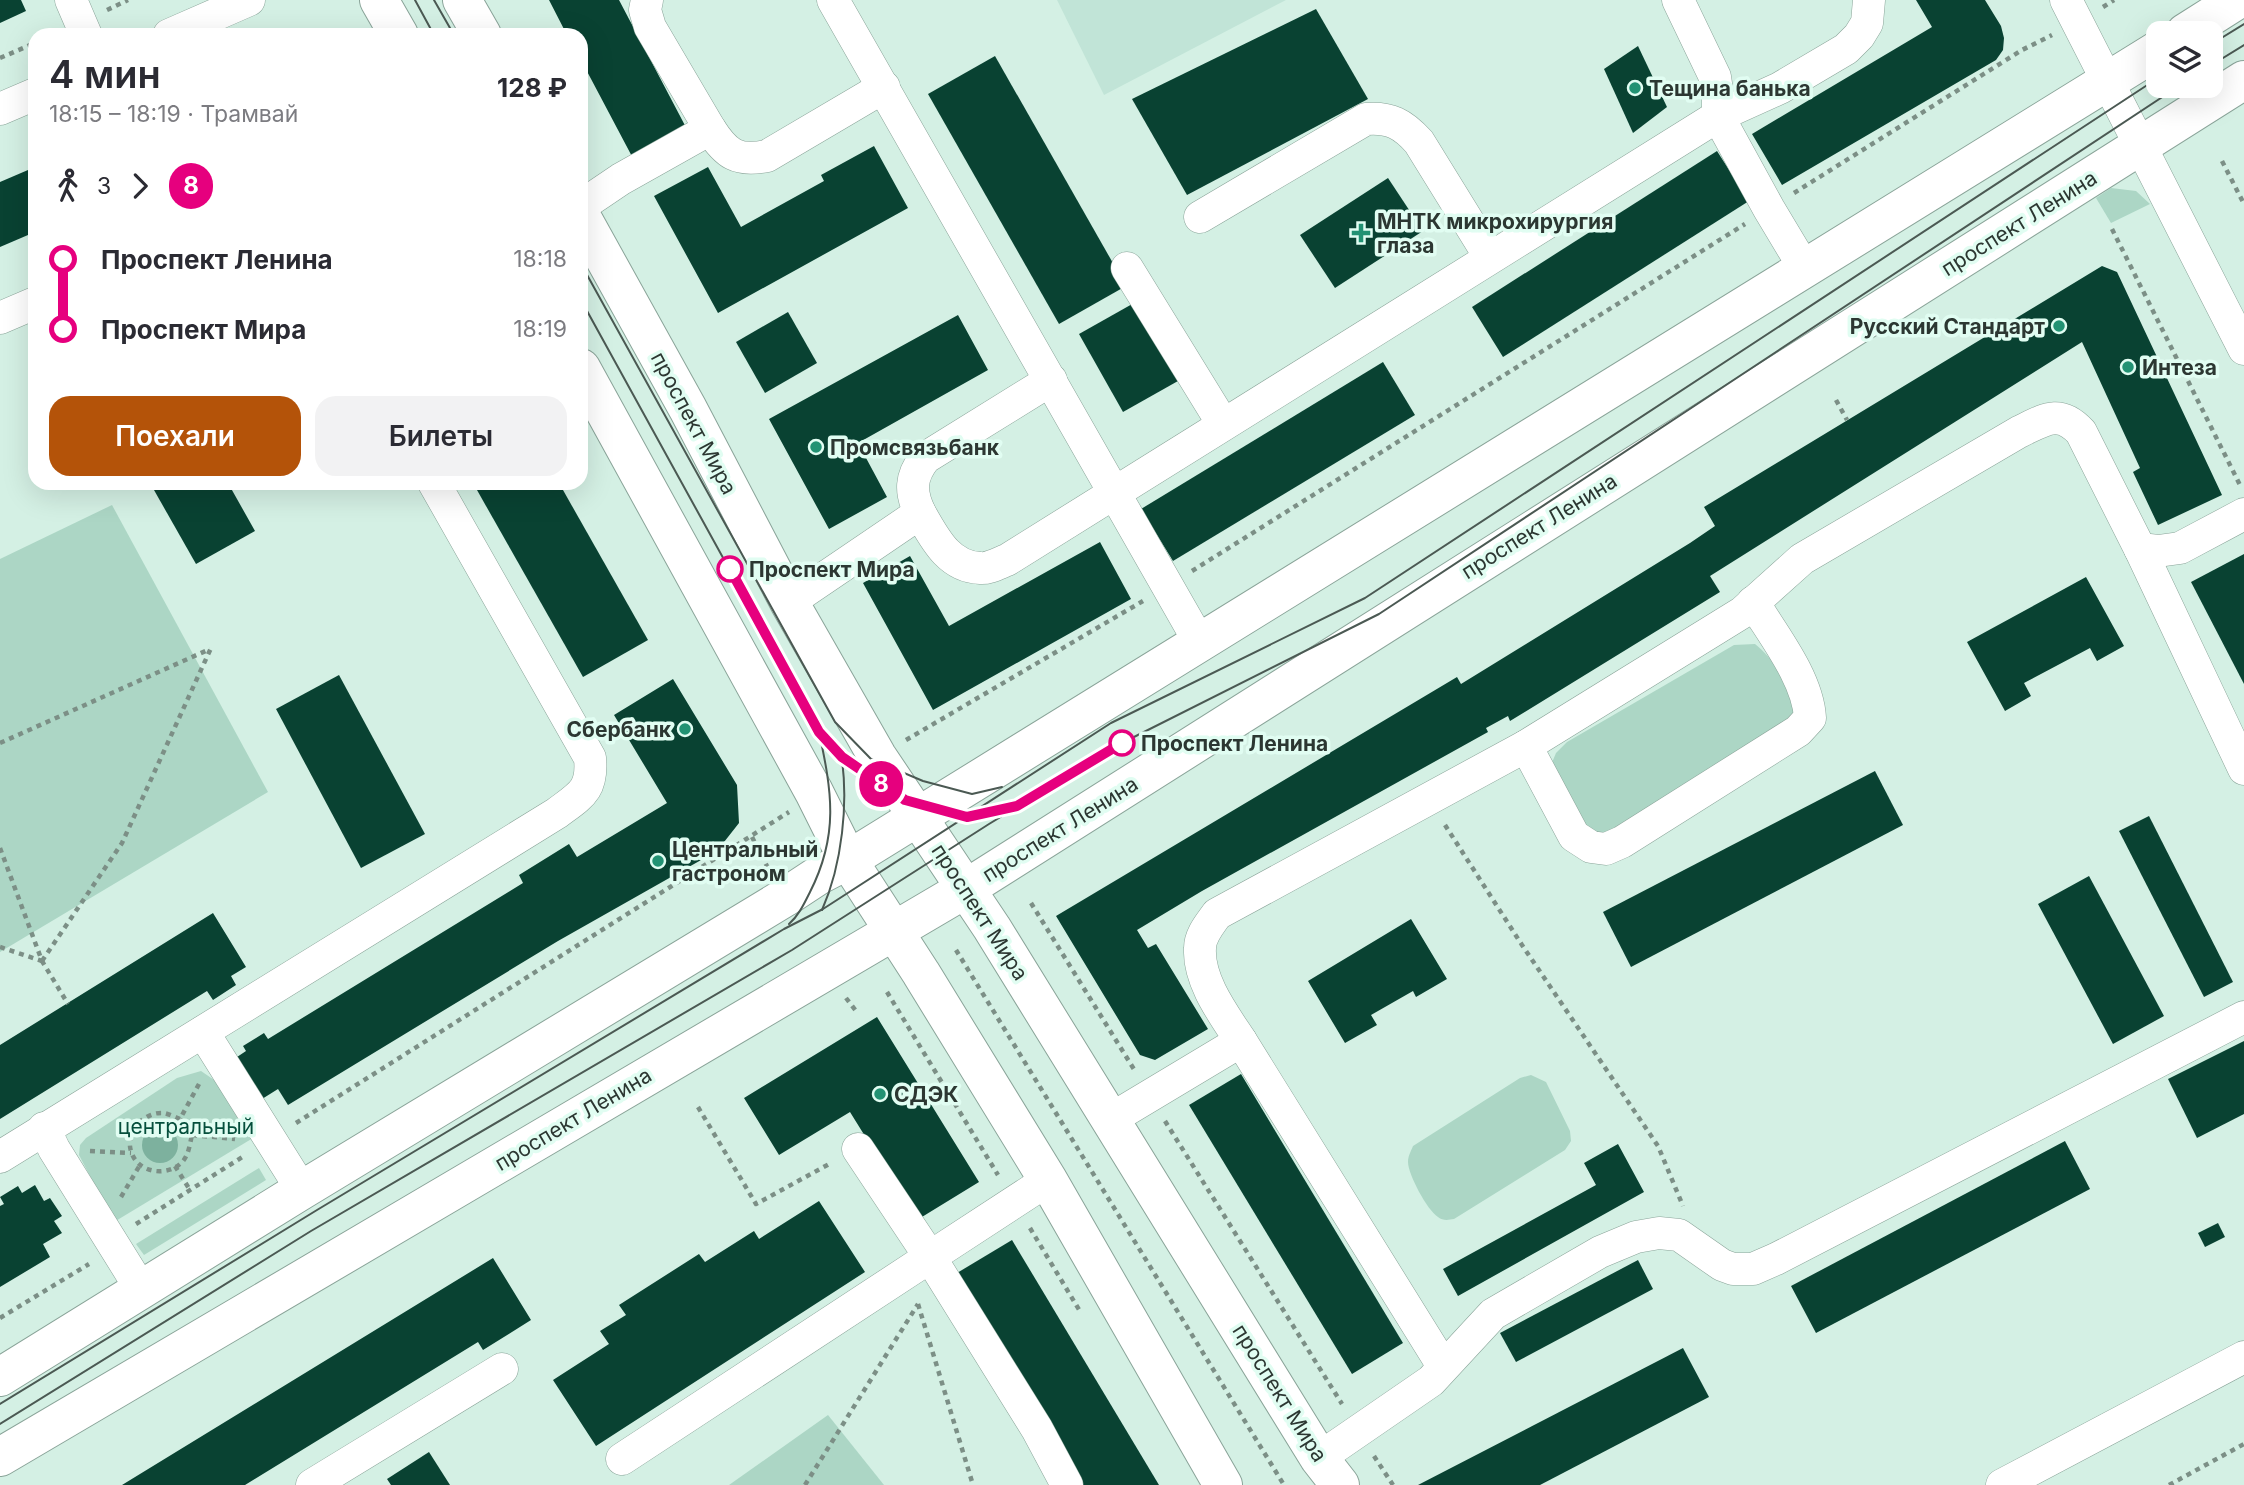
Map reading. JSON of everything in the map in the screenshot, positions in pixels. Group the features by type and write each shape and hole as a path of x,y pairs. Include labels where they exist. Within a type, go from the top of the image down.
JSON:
{"main road":[{"path":"379,0 395,28"},
{"path":"462,0 478,28"},
{"path":"2204,21 2237,0"},
{"path":"0,1377 302,1190 819,875 848,860 2146,58"},
{"name":"проспект Ленина","path":"0,1457 967,888 2244,80"},
{"name":"проспект Мира","path":"588,229 688,409 789,601 877,756 916,817 967,888 1330,1471"},
{"path":"588,381 814,792 848,860 1048,1180 1223,1485"}],"street":[{"path":"71,0 83,28"},
{"path":"185,28 249,0"},
{"path":"646,0 645,10 650,27 710,129 719,143 732,155 750,159 767,156 884,87"},
{"path":"834,0 1200,643"},
{"path":"1678,0 1714,77 1718,116 1805,269"},
{"path":"1051,380 925,457 917,468 913,497 939,546 956,561 981,569 1007,560 1718,116 1780,88 1846,49 1867,23 1869,0"},
{"path":"2072,11 2244,349"},
{"path":"0,109 28,96"},
{"path":"1200,218 1366,119 1379,118 1392,120 1405,127 1419,142 1490,257"},
{"path":"588,201 710,129"},
{"path":"1127,268 1223,424"},
{"path":"0,318 28,306"},
{"path":"1443,1366 1218,1005 1202,969 1200,947 1203,933 1217,914 1526,746 1743,612 1802,559 2019,432 2046,419 2065,418 2081,432 2140,549 2244,769"},
{"path":"0,1157 44,1128 209,1043 580,796 592,777 590,758 438,490"},
{"path":"789,601 920,513"},
{"path":"2140,549 2158,551 2180,548 2244,514"},
{"path":"1526,746 1574,836 1591,847 1606,849 1634,835 1798,730 1810,718 1809,703 1799,679 1754,602"},
{"path":"1330,1471 1359,1433 1431,1381 1493,1314 1600,1252 1636,1237 1659,1233 1679,1235 1722,1265 1733,1269 1753,1269 2244,1017"},
{"path":"1111,1119 1241,1041"},
{"path":"209,1043 252,1142 302,1190"},
{"path":"44,1128 141,1289"},
{"path":"858,1149 937,1268 1037,1429 1067,1485"},
{"path":"622,1459 937,1268 1014,1202 1048,1180"},
{"path":"2002,1485 2244,1357"},
{"path":"312,1485 502,1368"}],"path":[{"path":"877,756 930,728 1168,587 1280,514 2022,50 2072,11 2114,0"},
{"path":"0,58 28,46"},
{"path":"2222,161 2244,204"},
{"path":"2112,229 2244,493"},
{"path":"1836,400 1847,420"},
{"path":"0,743 211,648 122,843 42,961"},
{"path":"192,1135 252,1142 761,832 814,792"},
{"path":"1428,799 1522,946 1658,1146 1701,1249"},
{"path":"0,848 42,961 68,1004"},
{"path":"1031,903 1393,1485"},
{"path":"0,947 42,961"},
{"path":"956,950 1284,1485"},
{"path":"887,992 1085,1320"},
{"path":"180,1119 209,1043"},
{"path":"698,1107 756,1204 858,1149"},
{"path":"164,1113 180,1119 192,1135 190,1148 183,1161 156,1172 140,1165 131,1153 135,1125 149,1115 164,1113"},
{"path":"0,1318 114,1248 117,1236 248,1153 252,1142"},
{"path":"175,1166 190,1190"},
{"path":"805,1485 918,1304 937,1268"},
{"path":"918,1304 973,1485"},
{"path":"2169,1485 2244,1444"}],"shaded area":[{"path":"1057,0 1286,0 1104,95"},
{"name":"центральный","path":"160,1127 173,1132 178,1145 173,1158 160,1163 147,1158 142,1145 147,1132"}],"green space":[{"path":"2111,188 2136,191 2150,204 2111,223 2096,198"},
{"path":"112,505 268,792 0,952 0,559"},
{"path":"1755,644 1783,677 1792,698 1795,719 1614,836 1596,838 1585,828 1551,765 1556,753 1567,742 1734,645"},
{"name":"центральный","path":"201,1071 220,1084 253,1138 114,1222 79,1155 80,1145 86,1138 177,1078"},
{"path":"1531,1075 1546,1082 1570,1131 1571,1141 1565,1150 1454,1219 1440,1218 1424,1200 1411,1175 1408,1160 1413,1146 1520,1078"},
{"path":"259,1168 266,1180 144,1255 136,1244"},
{"path":"828,1415 884,1485 729,1485"}],"building":[{"path":"0,0 21,0 26,11 0,23"},
{"path":"549,0 619,0 690,135 636,164 588,73 588,28 563,28"},
{"path":"1916,0 1985,0 2001,26 2003,50 1996,60 1782,185 1752,134 1932,27"},
{"path":"1316,9 1368,99 1187,195 1132,99"},
{"name":"Тещина банька","path":"1638,46 1667,107 1633,133 1604,69"},
{"path":"995,56 1126,286 1059,324 928,94"},
{"path":"874,146 908,208 718,313 654,196 708,167 741,227 824,181 821,175"},
{"path":"1717,151 1749,201 1503,357 1472,307"},
{"path":"28,170 28,235 0,247 0,182"},
{"name":"МНТК микрохирургия глаза","path":"1388,178 1423,231 1335,288 1300,235"},
{"path":"2102,266 2117,272 2222,495 2158,525 2133,472 2140,468 2082,342 1710,576 1720,592 1510,721 1508,716 1486,728 1488,732 1137,930 1148,948 1156,944 1208,1029 1155,1060 1140,1055 1056,916 1457,677 1461,684 1690,543 1715,526 1704,507"},
{"path":"1134,303 1178,381 1123,412 1079,334"},
{"path":"788,312 817,363 765,393 736,342"},
{"path":"958,315 988,370 858,443 887,497 829,529 769,419"},
{"path":"1383,362 1415,415 1173,561 1141,509"},
{"path":"154,490 232,490 255,531 196,564"},
{"path":"477,490 563,490 648,640 583,677"},
{"path":"1100,542 1131,599 933,710 863,583 910,556 949,626"},
{"path":"2244,554 2244,684 2191,582"},
{"path":"2086,577 2124,646 2097,661 2090,648 2024,683 2031,696 2005,711 1967,642"},
{"path":"339,675 425,834 361,868 276,709"},
{"path":"673,679 737,785 739,823 717,851 558,941 288,1105 278,1089 262,1099 237,1057 246,1051 243,1046 264,1033 268,1039 523,883 519,875 569,844 577,857 667,803 614,715"},
{"path":"1875,771 1903,825 1631,967 1603,912"},
{"path":"2149,816 2233,982 2204,997 2119,831"},
{"path":"2089,876 2164,1016 2113,1044 2038,904"},
{"path":"213,913 246,967 231,976 236,985 213,1000 207,991 0,1119 0,1045"},
{"path":"1411,919 1447,979 1416,997 1413,991 1371,1015 1377,1025 1345,1043 1308,981"},
{"path":"877,1017 979,1182 917,1220 850,1112 779,1155 744,1098"},
{"path":"2244,1041 2244,1114 2197,1138 2168,1079"},
{"path":"1241,1074 1403,1343 1352,1374 1189,1105"},
{"path":"2065,1141 2090,1189 1816,1333 1791,1286"},
{"path":"1618,1144 1644,1192 1458,1296 1443,1269 1596,1185 1584,1163"},
{"path":"35,1185 44,1201 50,1198 62,1216 54,1221 62,1233 43,1244 50,1257 0,1287 0,1206 4,1204 0,1197 18,1186 22,1193"},
{"path":"819,1201 865,1272 596,1446 553,1380 609,1344 600,1331 626,1315 619,1305 699,1254 705,1262 754,1231 759,1239"},
{"path":"2218,1223 2225,1237 2205,1247 2198,1233"},
{"path":"1012,1240 1159,1485 1078,1485 952,1276"},
{"path":"493,1258 531,1320 483,1350 478,1342 245,1485 122,1485"},
{"path":"1638,1260 1653,1289 1516,1362 1500,1333"},
{"path":"1683,1348 1709,1397 1540,1485 1418,1485"},
{"path":"429,1452 450,1485 391,1485 387,1479"}],"tram line":[{"path":"415,0 430,28"},
{"path":"434,0 450,28"},
{"path":"2223,37 2244,24"},
{"path":"2223,58 2244,45"},
{"path":"0,1404 784,929 823,909 1111,723 1365,598 2146,86"},
{"path":"0,1424 311,1231 792,950 1122,743 1379,614 2161,98"},
{"path":"588,277 835,722 871,759 923,781 972,794 1002,787"},
{"path":"588,313 819,732 842,757 905,800 967,817 973,815"},
{"name":"8","path":"730,569 819,732 842,757 905,800 967,817 1017,806 1122,743"},
{"path":"789,924 803,905 819,871 829,832 830,794 819,732"},
{"path":"822,910 835,873 842,833 844,792 841,753"}],"place":[{"name":"Тещина банька","path":"1635,88"},
{"name":"МНТК микрохирургия глаза","path":"1361,233"},
{"name":"Русский Стандарт","path":"2059,326"},
{"name":"Интеза","path":"2128,367"},
{"name":"Промсвязьбанк","path":"816,447"},
{"name":"Проспект Мира","path":"730,569"},
{"name":"Сбербанк","path":"685,729"},
{"name":"Проспект Ленина","path":"1122,743"},
{"name":"Центральный гастроном","path":"658,861"},
{"name":"СДЭК","path":"880,1094"}]}
